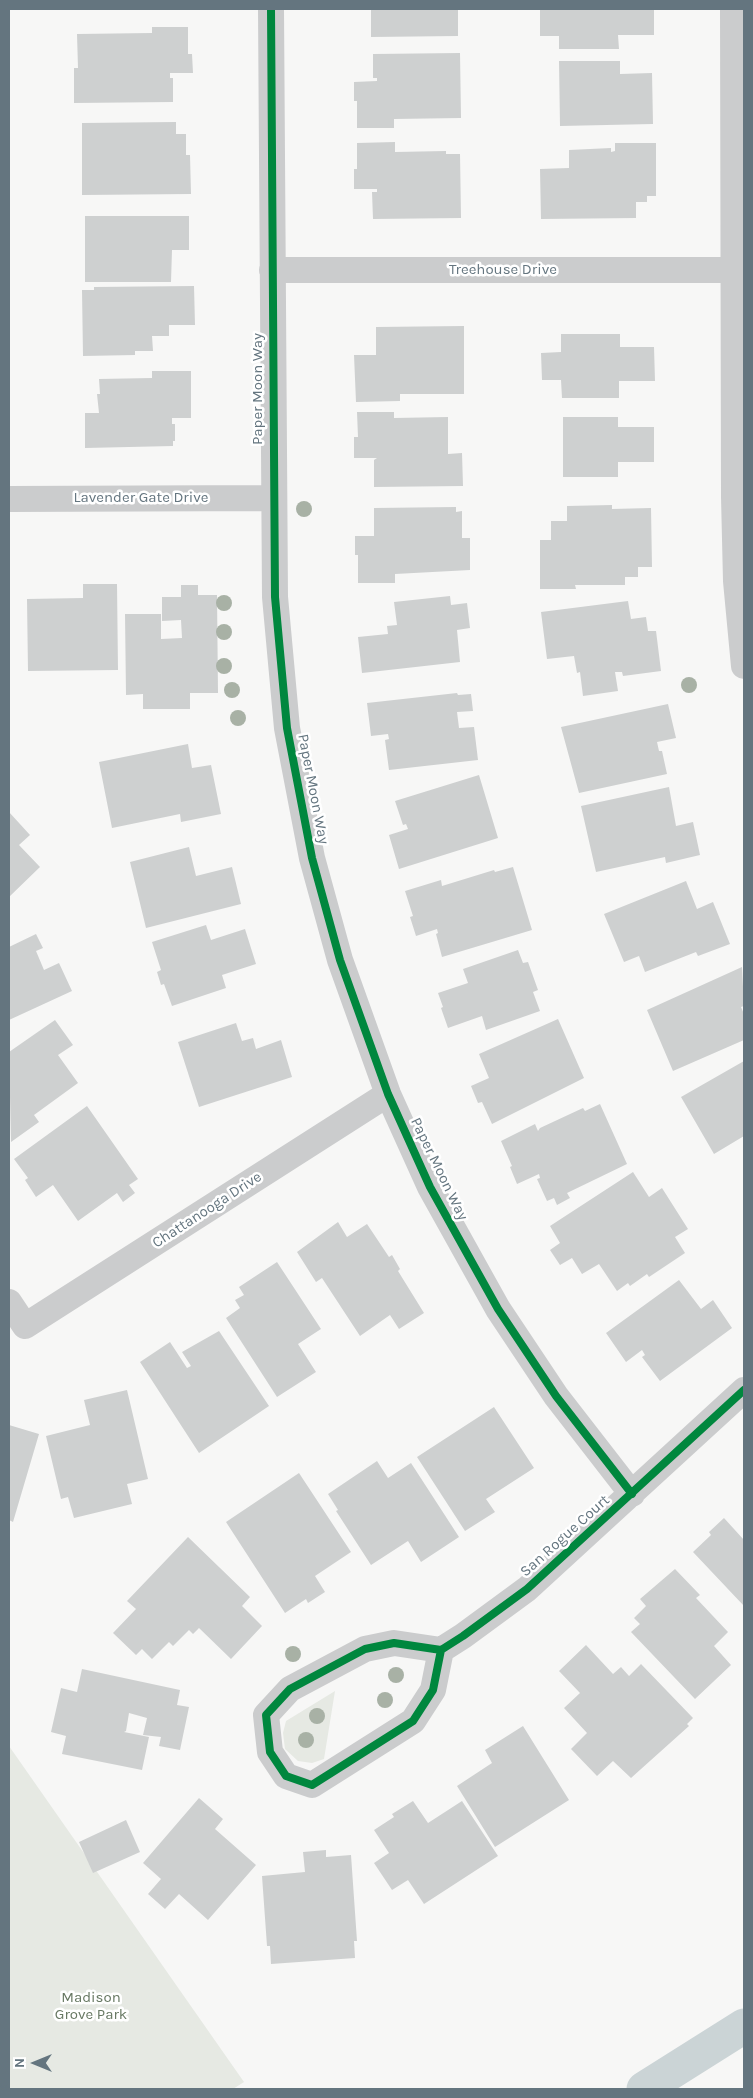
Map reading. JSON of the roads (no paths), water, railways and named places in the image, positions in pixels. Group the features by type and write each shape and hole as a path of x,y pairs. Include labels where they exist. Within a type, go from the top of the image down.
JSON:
{"street":[{"name":"Paper Moon Way","path":"271,9 272,498 275,597 287,728 312,858 340,960 388,1094 430,1187 498,1309 556,1396 632,1494"},
{"path":"733,9 734,270 739,497 736,581 744,666"},
{"name":"Treehouse Drive","path":"272,270 734,270"},
{"name":"Lavender Gate Drive","path":"9,499 272,498"},
{"name":"Chattanooga Drive","path":"9,1302 25,1326 388,1094"},
{"name":"San Rogue Court","path":"441,1650 527,1589 744,1390"},
{"path":"394,1643 441,1650 433,1690 412,1721 312,1785 286,1776 270,1752 266,1715 290,1689 365,1649 394,1643"}],"waterway":[{"path":"644,2089 744,2026"}],"park label":[{"name":"Madison Grove Park","path":"91,2006"}]}
